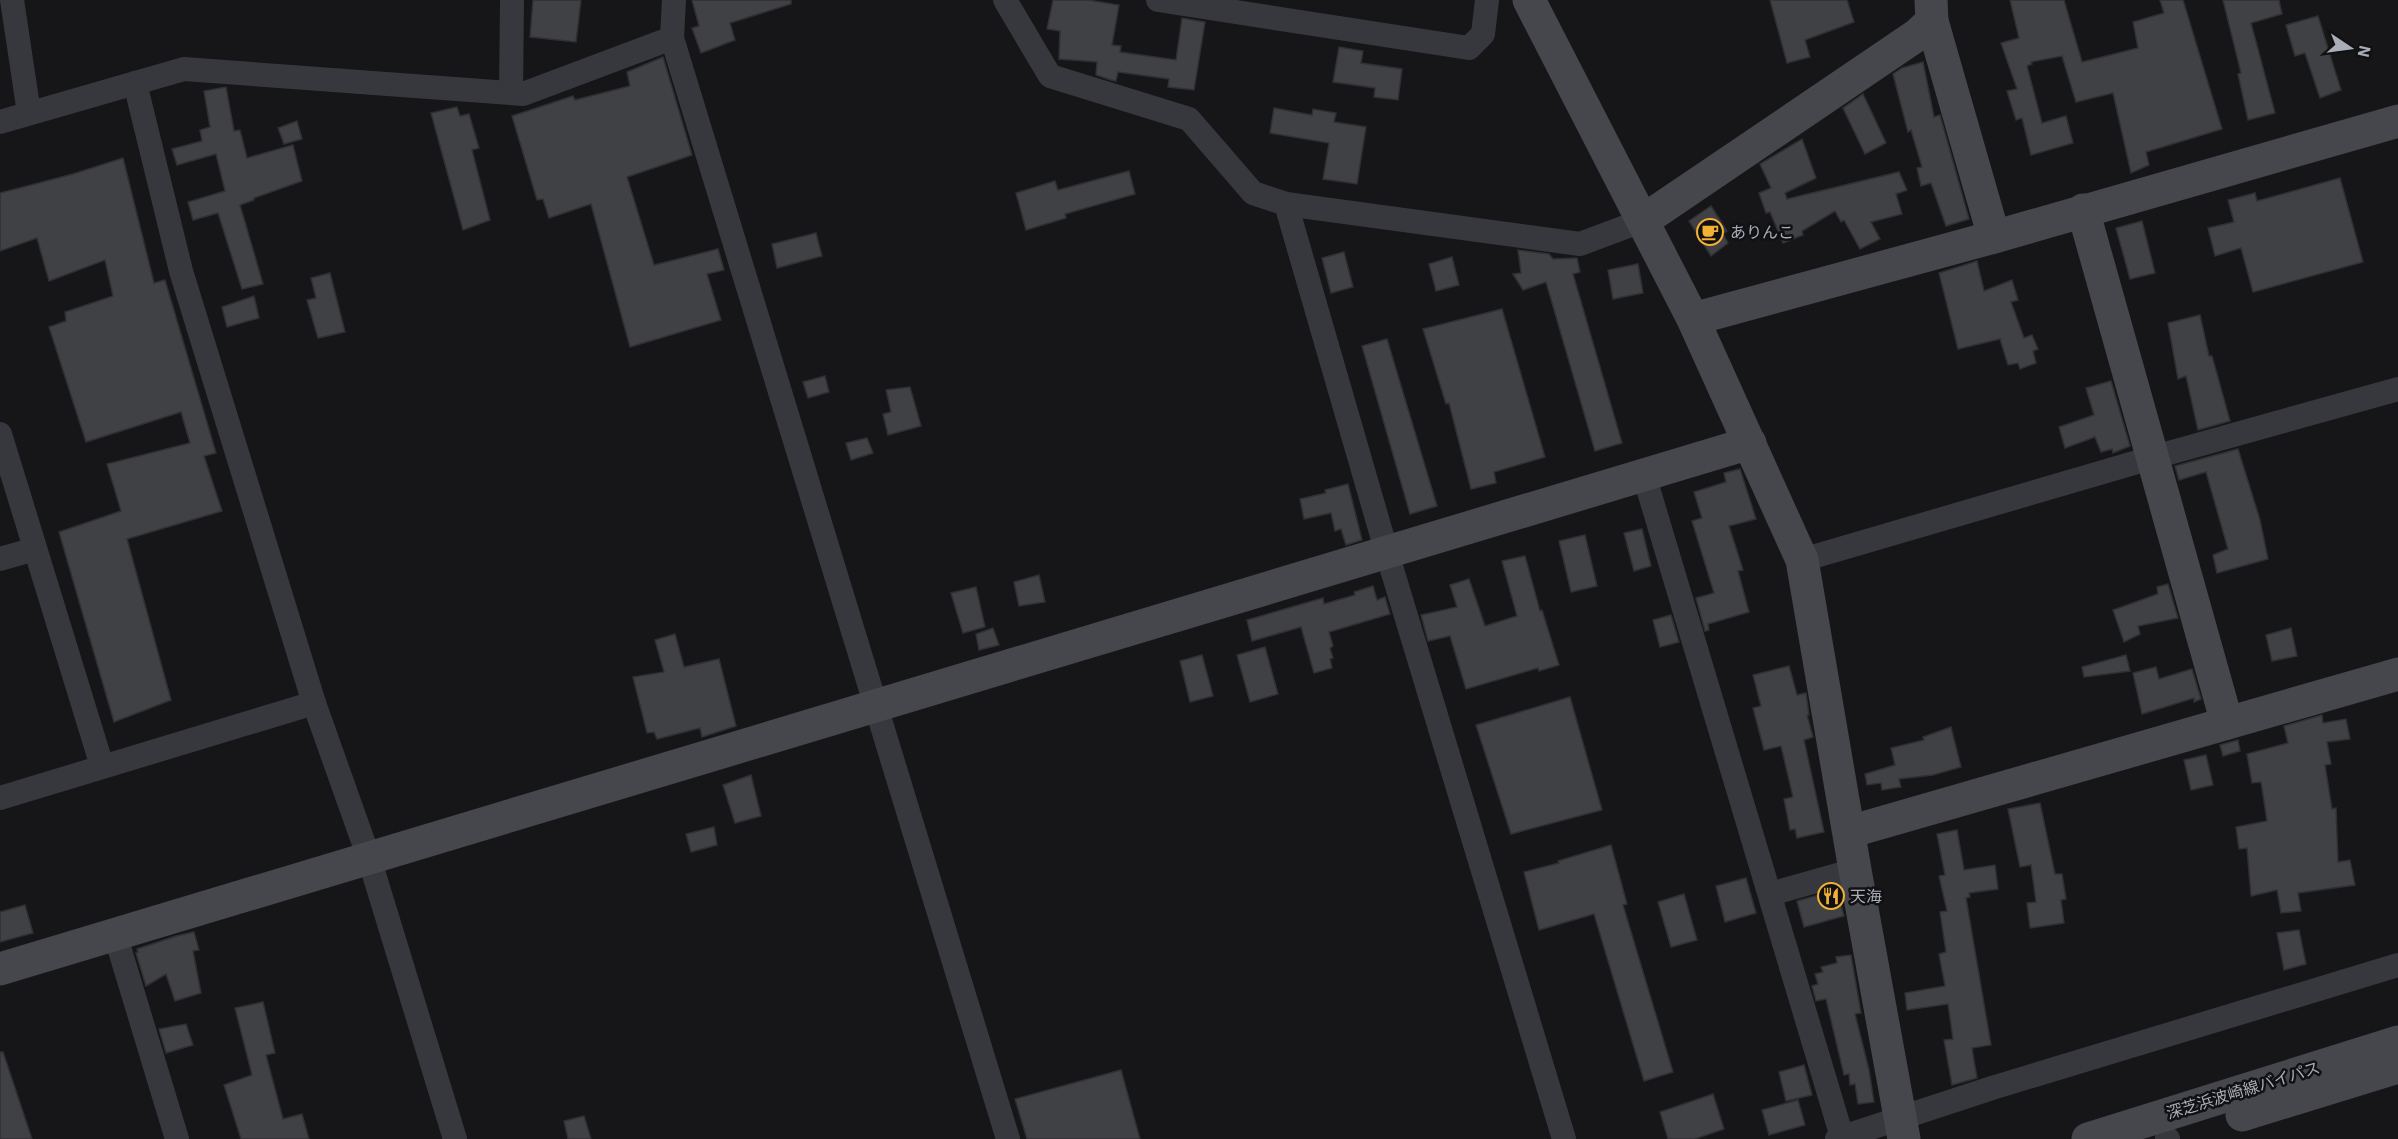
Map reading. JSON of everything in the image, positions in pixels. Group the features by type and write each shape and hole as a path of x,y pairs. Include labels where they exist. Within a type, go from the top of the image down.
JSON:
{"street":[{"path":"12,0 29,113"},
{"path":"511,93 512,0"},
{"path":"674,0 672,38 1008,1139"},
{"path":"1005,0 1050,76 1189,119 1253,193 1286,204 1580,244 1644,220 1917,35 1931,11"},
{"path":"1158,0 1469,48 1483,34 1487,0"},
{"path":"1529,0 1693,319 1802,560 1855,870 1903,1128"},
{"path":"1931,11 1994,237"},
{"path":"0,122 184,69 523,94 672,38"},
{"path":"135,82 181,271 314,703 369,858 454,1139"},
{"path":"1693,319 1994,237 2398,121"},
{"path":"1286,204 1387,553 1564,1139"},
{"path":"2083,210 2151,458 2228,723"},
{"path":"1802,560 2398,389"},
{"path":"0,434 6,474 35,549 102,766"},
{"path":"0,969 1750,443"},
{"path":"1644,475 1770,894 1839,1138 1903,1128 1992,1088 2398,965"},
{"path":"0,559 35,549"},
{"path":"1849,832 2398,674"},
{"path":"0,798 314,703"},
{"path":"1770,894 1855,870"},
{"path":"115,934 177,1139"},
{"name":"深芝浜波崎線バイパス","path":"2088,1139 2398,1042"},
{"name":"深芝浜波崎線バイパス","path":"2166,1139 2398,1067"}],"building":[{"path":"533,0 581,0 576,42 530,37"},
{"path":"692,0 791,0 791,4 730,23 735,40 701,53 692,28 699,26"},
{"path":"1053,0 1088,0 1119,5 1112,45 1121,46 1120,52 1176,60 1182,18 1205,22 1194,90 1168,87 1169,79 1118,72 1116,81 1111,80 1096,75 1097,62 1059,59 1060,31 1047,29"},
{"path":"1770,0 1847,0 1854,22 1805,40 1810,57 1787,63"},
{"path":"2010,0 2064,0 2082,62 2138,48 2133,22 2164,13 2160,0 2183,0 2222,129 2146,152 2149,165 2131,173 2113,93 2076,102 2062,56 2031,62 2032,64 2027,66 2042,123 2066,116 2073,143 2031,155 2022,118 2016,120 2007,91 2017,89 2001,43 2019,38"},
{"path":"2223,0 2279,0 2282,14 2251,23 2275,113 2248,120 2238,74 2241,73"},
{"path":"2318,16 2341,90 2320,98 2305,53 2295,56 2286,25"},
{"path":"1339,47 1363,51 1361,63 1402,69 1398,100 1374,97 1375,88 1333,82"},
{"path":"663,57 692,155 627,177 654,265 718,249 724,270 707,274 721,320 630,347 591,204 549,218 543,199 537,200 512,116 573,96 575,100 630,86 627,72"},
{"path":"1923,62 1934,117 1940,115 1969,219 1946,226 1931,183 1921,186 1917,168 1922,167 1911,130 1908,132 1893,74 1902,68"},
{"path":"226,87 234,131 240,130 247,158 293,145 302,181 240,205 263,284 242,289 218,213 193,220 188,202 225,191 216,154 177,165 172,149 202,141 200,130 210,127 204,91"},
{"path":"1863,94 1886,143 1865,154 1843,108"},
{"path":"457,107 460,116 469,114 479,148 472,150 490,220 463,230 431,113"},
{"path":"1274,108 1312,115 1313,109 1336,113 1334,122 1366,127 1357,184 1323,179 1329,143 1270,133"},
{"path":"297,121 302,139 284,144 278,128"},
{"path":"1802,139 1816,178 1785,193 1787,199 1899,172 1907,190 1896,194 1902,214 1871,222 1880,239 1860,249 1844,220 1841,222 1835,211 1802,231 1803,235 1783,243 1770,212 1766,213 1759,193 1771,188 1760,164"},
{"path":"123,158 154,283 165,280 216,453 204,456 222,511 127,539 171,700 114,722 59,532 121,511 107,464 190,443 181,412 86,442 49,327 66,321 65,312 113,296 105,260 49,281 37,238 0,251 0,193"},
{"path":"1129,171 1135,194 1065,214 1066,218 1026,230 1016,193 1055,181 1058,190"},
{"path":"2340,178 2363,262 2253,292 2241,248 2215,256 2208,228 2234,222 2228,200 2255,193 2257,201"},
{"name":"ありんこ","path":"1711,206 1727,231 1723,234 1728,243 1711,256 1689,221"},
{"path":"2142,221 2155,273 2130,279 2116,228"},
{"path":"816,233 822,256 777,268 772,244"},
{"path":"1518,250 1549,254 1553,259 1577,258 1580,272 1573,274 1622,443 1595,451 1546,282 1523,290 1513,274 1521,273"},
{"path":"1344,252 1353,287 1331,293 1322,258"},
{"path":"1452,257 1459,285 1436,291 1429,264"},
{"path":"1977,261 1984,291 2012,280 2018,300 2011,302 2024,338 2032,335 2038,349 2033,351 2036,363 2020,369 2018,363 2008,365 2000,339 1958,349 1939,273"},
{"path":"1638,264 1643,293 1613,299 1608,270"},
{"path":"330,273 345,332 318,338 307,300 316,298 311,278"},
{"path":"254,296 259,318 227,327 222,307"},
{"path":"1502,309 1545,457 1494,472 1496,483 1471,489 1449,403 1446,404 1423,329"},
{"path":"2200,315 2209,356 2212,356 2230,421 2198,430 2186,376 2178,379 2168,323"},
{"path":"1387,339 1437,506 1410,514 1362,346"},
{"path":"825,376 829,392 808,398 803,382"},
{"path":"2111,381 2130,446 2113,453 2112,449 2101,452 2095,437 2065,448 2059,427 2094,415 2086,388"},
{"path":"910,387 921,426 888,435 883,414 891,412 886,390"},
{"path":"867,438 873,453 851,460 846,443"},
{"path":"2238,449 2260,520 2268,559 2217,573 2213,555 2228,549 2206,472 2179,480 2175,466"},
{"path":"1740,469 1756,519 1729,526 1743,570 1738,571 1749,612 1708,624 1709,630 1705,631 1696,598 1714,593 1692,521 1702,518 1694,492 1726,482 1724,473"},
{"path":"1348,484 1362,540 1346,545 1341,529 1335,531 1331,513 1304,519 1300,499 1326,493 1325,490"},
{"path":"1642,529 1651,566 1634,571 1624,533"},
{"path":"1585,535 1597,586 1571,592 1559,541"},
{"path":"1525,556 1540,611 1542,610 1559,665 1539,671 1538,668 1466,689 1450,636 1428,641 1421,615 1457,607 1450,585 1469,579 1485,626 1517,616 1502,561"},
{"path":"1039,575 1045,602 1019,606 1014,582"},
{"path":"2168,584 2178,618 2138,626 2140,634 2124,642 2113,610 2158,594 2157,587"},
{"path":"1373,586 1377,600 1385,597 1390,614 1329,632 1333,646 1330,648 1333,658 1330,659 1332,668 1314,673 1301,627 1252,641 1247,620 1323,598 1324,604 1355,595 1354,592"},
{"path":"976,587 985,627 963,633 951,593"},
{"path":"1671,615 1679,642 1660,647 1653,620"},
{"path":"993,628 999,645 979,650 976,634"},
{"path":"2291,628 2297,656 2272,661 2266,635"},
{"path":"675,634 684,667 719,659 736,726 702,737 700,728 657,739 654,732 647,733 633,677 664,672 655,640"},
{"path":"1265,647 1278,694 1250,702 1237,655"},
{"path":"1202,655 1213,696 1190,702 1180,661"},
{"path":"2126,655 2130,671 2084,677 2082,667"},
{"path":"1789,666 1797,695 1806,693 1809,715 1807,715 1813,737 1804,740 1824,832 1797,838 1795,829 1790,830 1784,799 1793,797 1781,746 1764,750 1753,708 1761,706 1753,675"},
{"path":"2156,667 2159,679 2192,669 2201,699 2194,702 2194,698 2142,714 2133,673"},
{"path":"1570,697 1602,810 1511,834 1476,725"},
{"path":"2322,715 2323,723 2346,719 2350,739 2327,742 2331,764 2325,765 2332,809 2336,808 2338,862 2350,860 2355,885 2298,893 2301,911 2281,913 2277,890 2251,896 2247,848 2239,849 2236,827 2267,821 2261,782 2252,783 2247,754 2288,743 2284,726"},
{"path":"1951,727 1961,767 1933,775 1899,779 1901,787 1882,790 1881,783 1867,785 1865,774 1895,765 1891,748 1924,740 1923,737"},
{"path":"2238,740 2240,751 2223,756 2220,745"},
{"path":"2206,755 2213,785 2191,790 2184,760"},
{"path":"751,775 761,816 735,823 723,785"},
{"path":"2040,803 2055,874 2062,874 2066,899 2061,900 2064,923 2030,928 2027,903 2036,902 2031,865 2020,867 2008,809"},
{"path":"714,827 717,845 691,852 686,834"},
{"path":"1957,830 1964,870 1995,865 1998,889 1969,893 1970,897 1966,898 1991,1045 1972,1048 1977,1078 1952,1085 1944,1040 1953,1039 1948,1004 1907,1010 1905,993 1945,986 1939,954 1946,952 1940,912 1947,911 1939,876 1945,875 1937,834"},
{"path":"1611,845 1627,904 1623,905 1673,1072 1644,1081 1594,914 1539,930 1524,872"},
{"path":"1746,878 1756,913 1725,922 1716,886"},
{"path":"1837,890 1844,916 1804,927 1797,901"},
{"path":"1684,894 1697,940 1671,947 1658,902"},
{"path":"25,905 33,933 0,942 0,912"},
{"path":"2299,930 2306,964 2284,970 2277,933"},
{"path":"194,932 199,950 193,951 201,993 175,1001 166,974 146,986 136,953 137,949"},
{"path":"1851,955 1861,1013 1855,1014 1869,1070 1874,1102 1858,1104 1855,1084 1850,1085 1849,1074 1844,1075 1826,999 1816,1001 1812,986 1818,984 1815,974 1823,972 1821,967 1837,963 1836,957"},
{"path":"263,1002 275,1053 266,1055 283,1119 302,1114 309,1139 241,1139 224,1085 252,1075 235,1008"},
{"path":"186,1024 193,1045 166,1053 159,1029"},
{"path":"0,1052 3,1052 32,1139 0,1139"},
{"path":"1804,1065 1812,1095 1786,1101 1779,1072"},
{"path":"1121,1070 1140,1139 1027,1139 1015,1099"},
{"path":"1713,1094 1724,1129 1695,1139 1668,1139 1660,1112"},
{"path":"1798,1100 1805,1125 1769,1135 1762,1110"},
{"path":"584,1116 591,1139 568,1139 564,1121"}],"place":[{"name":"ありんこ","path":"1710,232"},
{"name":"天海","path":"1831,896"}]}
